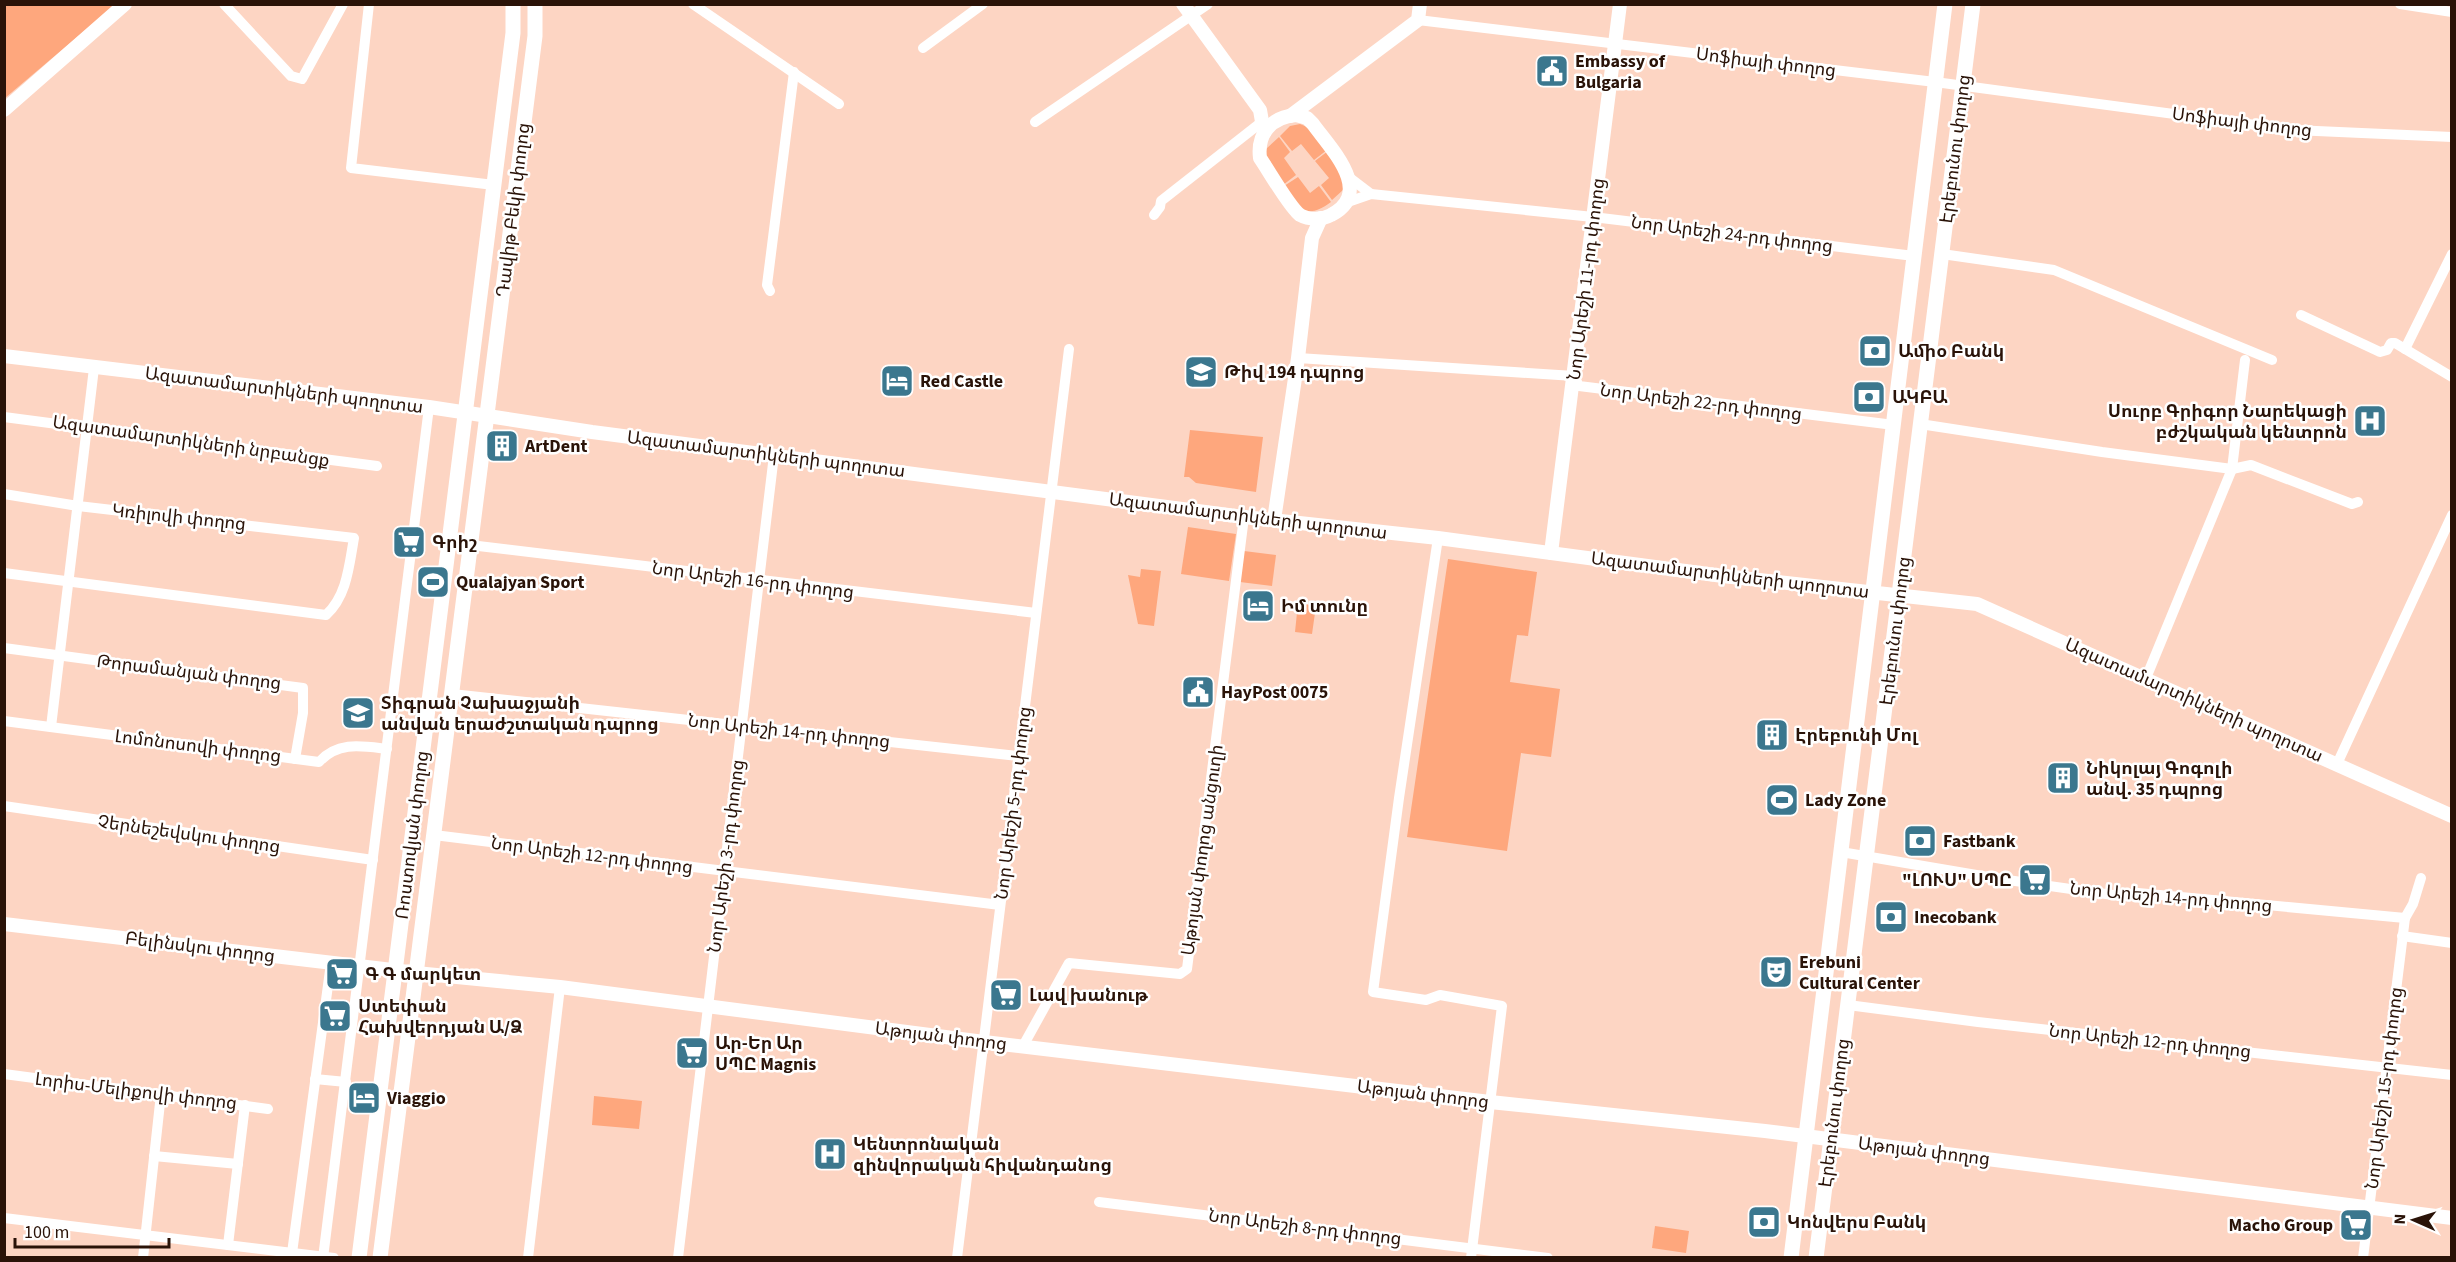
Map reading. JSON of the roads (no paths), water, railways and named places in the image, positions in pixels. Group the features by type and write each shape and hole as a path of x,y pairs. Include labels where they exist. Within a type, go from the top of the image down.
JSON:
{"main road":[{"name":"Դավիթ Բեկի փողոց","path":"464,412 513,33 513,4"},
{"name":"Դավիթ Բեկի փողոց","path":"485,414 535,36 535,4"},
{"name":"Էրեբունու փողոց","path":"1791,1257 1945,4"},
{"name":"Էրեբունու փողոց","path":"1816,1257 1973,4"},
{"name":"Ռոստովյան փողոց","path":"359,1257 464,412"},
{"name":"Ռոստովյան փողոց","path":"380,1257 418,973 485,414"}],"street":[{"path":"4,110 125,4"},
{"path":"224,4 291,76 302,79 343,4"},
{"path":"369,4 351,168 494,185"},
{"path":"693,4 839,104"},
{"path":"923,48 983,4"},
{"path":"1183,4 1263,121 1260,159 1301,215 1312,238"},
{"path":"1035,122 1208,4"},
{"path":"1284,117 1311,101 1418,20 1420,4"},
{"name":"Նոր Արեշի 11-րդ փողոց","path":"1551,553 1620,4"},
{"path":"2400,4 2451,12"},
{"name":"Սոֆիայի փողոց","path":"1418,20 1935,82 2294,129 2451,137"},
{"path":"770,291 767,285 794,72"},
{"path":"1310,121 1311,101"},
{"path":"1154,214 1161,201 1263,121 1284,117 1307,118 1350,178 1371,194"},
{"path":"1301,215 1321,218 1338,210 1345,202 1350,190 1350,178"},
{"name":"Նոր Արեշի 24-րդ փողոց","path":"1345,202 1371,194 1593,217 1914,255"},
{"path":"1274,520 1298,358 1312,238 1321,218"},
{"path":"1942,254 2054,270 2272,360"},
{"path":"2405,349 2451,254"},
{"path":"2301,315 2380,352 2387,350 2393,343 2451,377"},
{"name":"Նոր Արեշի 5-րդ փողոց","path":"957,1257 1069,349"},
{"name":"Ազատամարտիկների պողոտա","path":"4,357 485,414 603,433 1244,518 1438,538 1977,604 2451,816"},
{"name":"Նոր Արեշի 22-րդ փողոց","path":"1298,358 1574,376 1579,386 1893,425"},
{"path":"2146,678 2232,469 2245,360"},
{"path":"51,727 94,368"},
{"path":"4,1218 327,1257 346,1082 429,407"},
{"name":"Ազատամարտիկների նրբանցք","path":"4,417 378,466"},
{"path":"1920,424 2232,469 2252,465 2352,504 2358,502"},
{"name":"Նոր Արեշի 3-րդ փողոց","path":"678,1257 774,455"},
{"name":"Կռիլովի փողոց","path":"4,494 78,506 354,538 348,573 339,601 326,615 69,582"},
{"path":"2337,764 2451,514"},
{"name":"Աթոյան փողոց անցուղի","path":"1023,1046 1069,963 1180,974 1187,969 1244,518"},
{"path":"1438,538 1373,992 1426,1000 1440,995 1502,1006 1472,1253"},
{"name":"Նոր Արեշի 16-րդ փողոց","path":"470,545 1036,613"},
{"path":"4,573 69,582"},
{"name":"Թորամանյան փողոց","path":"4,648 303,688 303,713 295,759"},
{"name":"Նոր Արեշի 14-րդ փողոց","path":"452,694 1018,756"},
{"name":"Լոմոնոսովի փողոց","path":"4,721 319,762 335,750 354,745 387,749"},
{"name":"Չերնեշեվսկու փողոց","path":"4,806 374,860"},
{"name":"Նոր Արեշի 12-րդ փողոց","path":"434,835 1000,905"},
{"name":"Նոր Արեշի 14-րդ փողոց","path":"1841,852 2121,896 2138,893 2405,918"},
{"name":"Նոր Արեշի 15-րդ փողոց","path":"2364,1257 2402,936 2405,918 2413,904 2421,878"},
{"name":"Բելինսկու փողոց","path":"4,924 395,970"},
{"path":"2402,936 2451,944"},
{"path":"292,1253 331,963"},
{"name":"Աթոյան փողոց","path":"395,970 560,987 984,1042 1490,1102 1832,1139 2451,1218"},
{"path":"528,1257 560,987"},
{"name":"Նոր Արեշի 12-րդ փողոց","path":"1848,1005 1978,1022 2451,1075"},
{"name":"Լորիս-Մելիքովի փողոց","path":"4,1074 268,1109"},
{"path":"315,1079 346,1082"},
{"path":"143,1257 161,1094"},
{"path":"228,1245 245,1105"},
{"path":"154,1156 238,1164"},
{"name":"Նոր Արեշի 8-րդ փողոց","path":"1099,1202 1472,1253 1548,1257"}],"place":[{"name":"Embassy of Bulgaria","path":"1552,71"},
{"name":"Ամիօ Բանկ","path":"1875,351"},
{"name":"Թիվ 194 դպրոց","path":"1201,372"},
{"name":"Red Castle","path":"897,381"},
{"name":"ԱԿԲԱ","path":"1869,397"},
{"name":"Սուրբ Գրիգոր Նարեկացի բժշկական կենտրոն","path":"2370,421"},
{"name":"ArtDent","path":"502,446"},
{"name":"Գրիշ","path":"409,542"},
{"name":"Qualajyan Sport","path":"433,582"},
{"name":"Իմ տունը","path":"1258,606"},
{"name":"HayPost 0075","path":"1198,692"},
{"name":"Տիգրան Չախաջյանի անվան երաժշտական դպրոց","path":"358,713"},
{"name":"Էրեբունի Մոլ","path":"1772,735"},
{"name":"Նիկոլայ Գոգոլի անվ. 35 դպրոց","path":"2063,778"},
{"name":"Lady Zone","path":"1782,800"},
{"name":"Fastbank","path":"1920,841"},
{"name":"\"ԼՈՒՍ\" ՍՊԸ","path":"2035,880"},
{"name":"Inecobank","path":"1891,917"},
{"name":"Erebuni Cultural Center","path":"1776,972"},
{"name":"Գ Գ մարկետ","path":"342,974"},
{"name":"Լավ խանութ","path":"1006,995"},
{"name":"Ստեփան Հախվերդյան Ա/Ձ","path":"335,1016"},
{"name":"Ար-Եր Ար ՍՊԸ Magnis","path":"692,1053"},
{"name":"Viaggio","path":"364,1098"},
{"name":"Կենտրոնական զինվորական հիվանդանոց","path":"830,1154"},
{"name":"Կոնվերս Բանկ","path":"1764,1222"},
{"name":"Macho Group","path":"2356,1225"}]}
